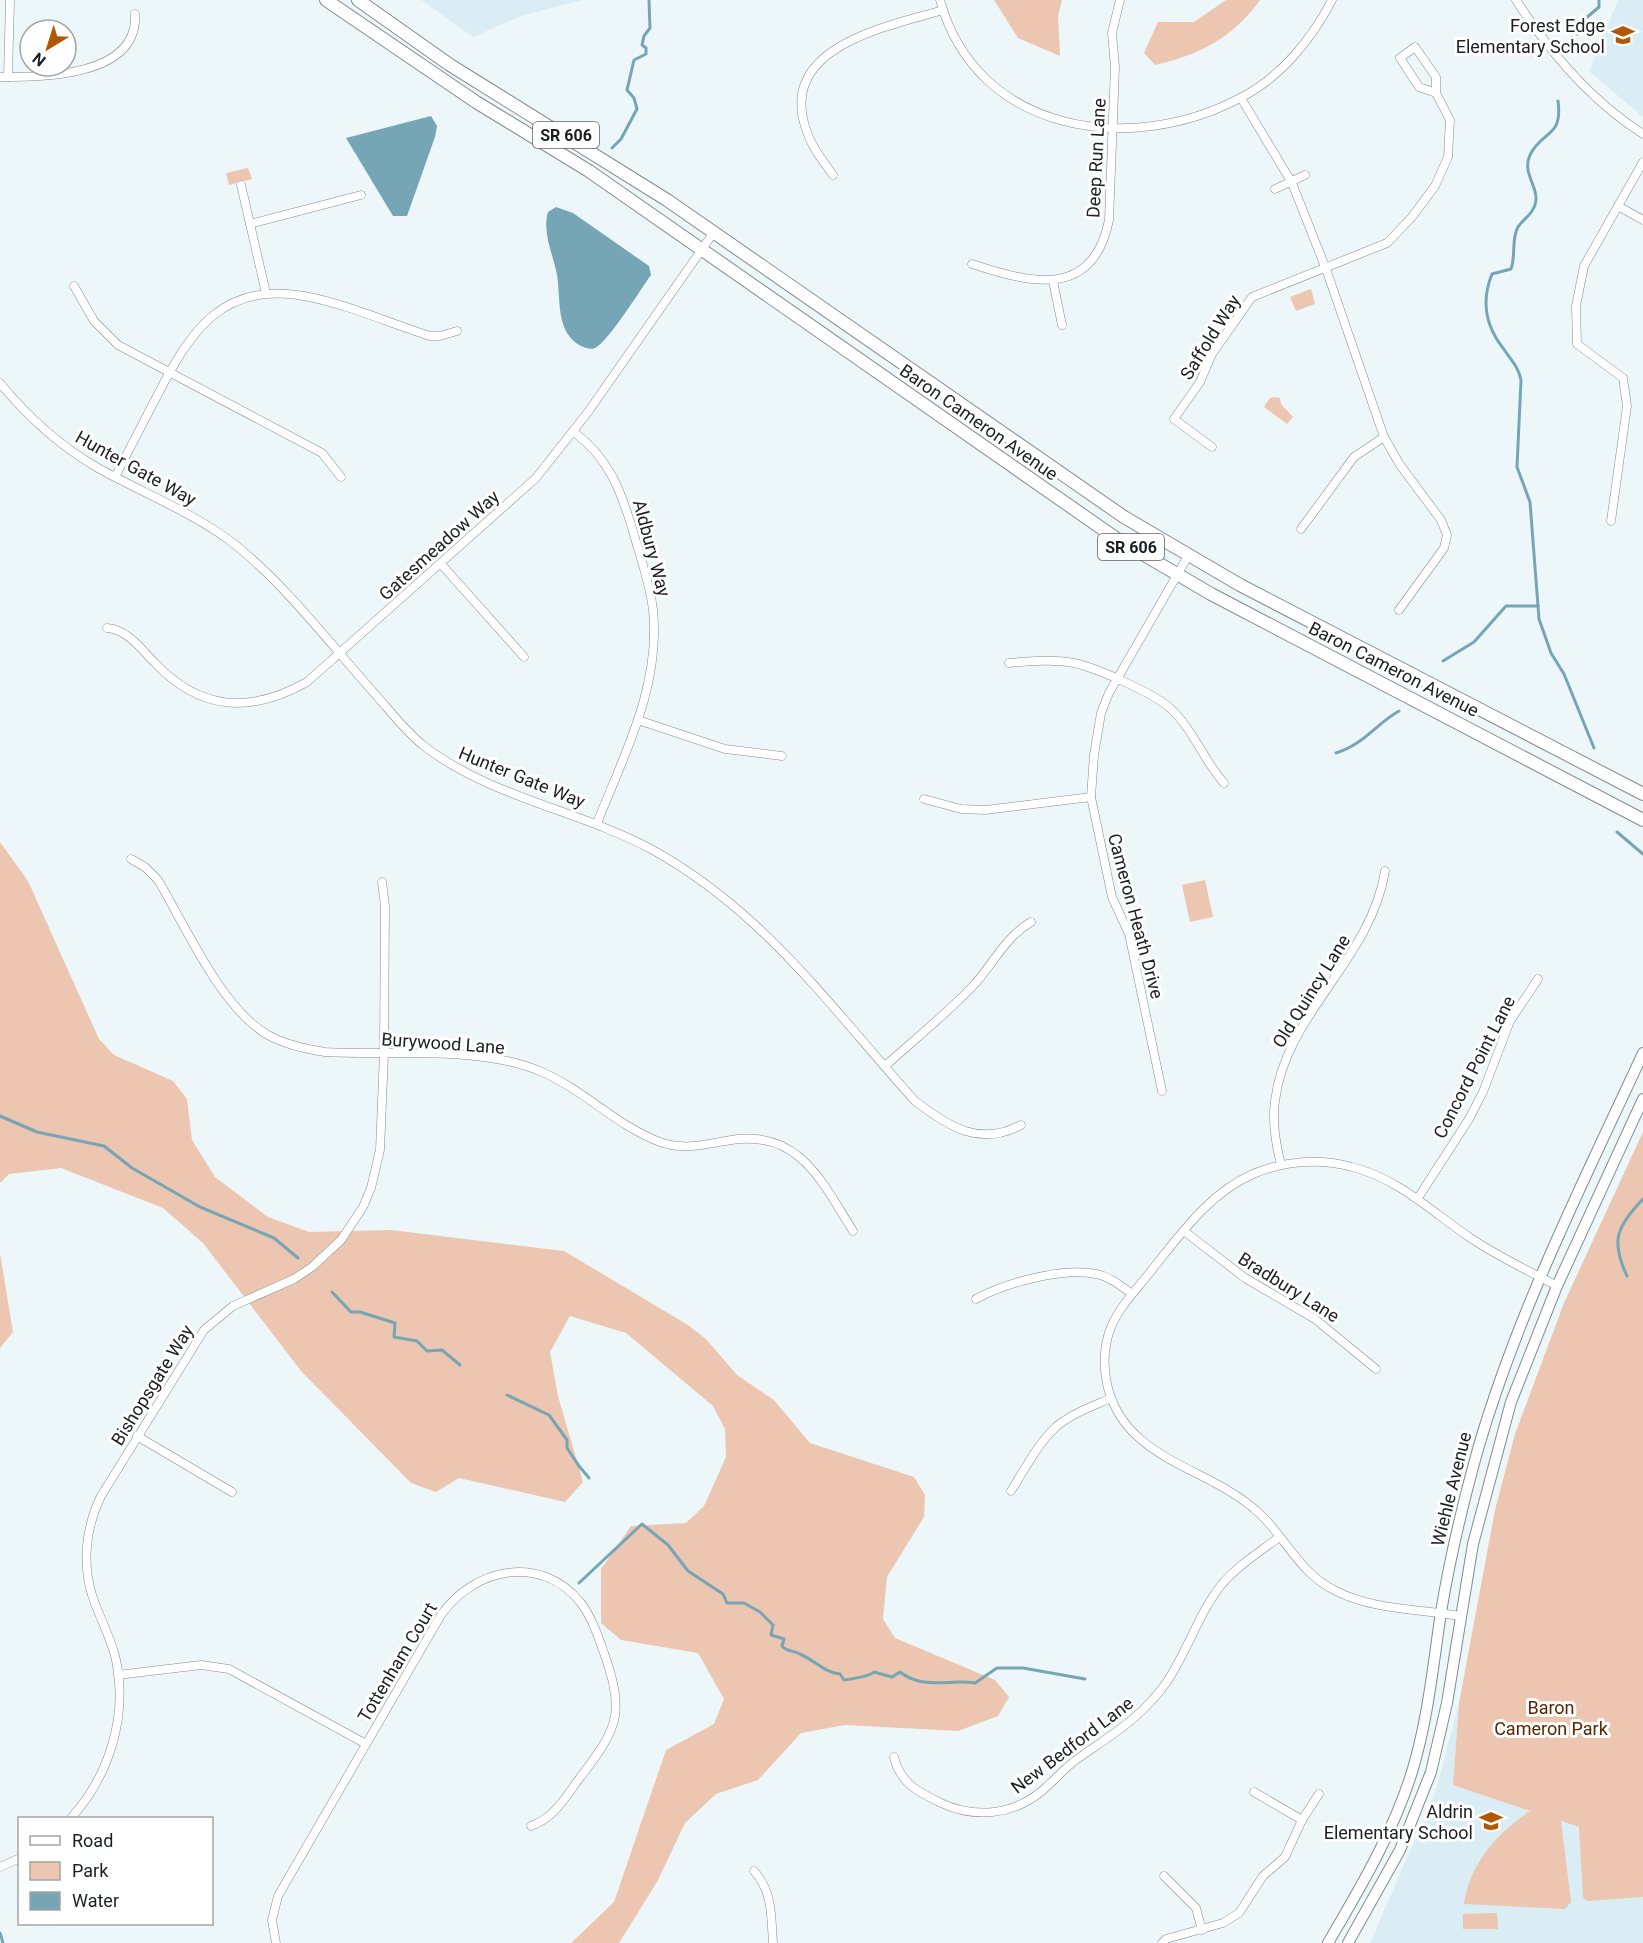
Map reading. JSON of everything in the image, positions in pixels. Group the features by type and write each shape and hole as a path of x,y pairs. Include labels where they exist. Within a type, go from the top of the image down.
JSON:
{"main road":[{"name":"Baron Cameron Avenue","path":"326,0 476,102 589,171 1059,500 1177,575 1643,820"},
{"name":"Baron Cameron Avenue","path":"358,0 450,65 624,171 1081,490 1188,556 1643,794"},
{"name":"Wiehle Avenue","path":"1328,1943 1368,1874 1406,1790 1428,1706 1441,1613 1459,1519 1482,1437 1518,1330 1643,1053"},
{"name":"Wiehle Avenue","path":"1348,1943 1400,1850 1427,1783 1443,1725 1475,1534 1497,1449 1518,1384 1557,1286 1643,1099"}],"street":[{"path":"10,0 4,77 57,76 91,67 107,59 129,42 133,33 135,14"},
{"path":"940,0 951,29 971,62 1008,96 1052,119 1113,129 1147,129 1173,124 1206,114 1241,98 1279,70 1295,54 1310,36 1332,0"},
{"name":"Deep Run Lane","path":"972,264 1030,281 1053,281 1087,264 1099,249 1107,232 1115,67 1112,33 1120,0"},
{"path":"1516,0 1562,65 1611,111 1643,134"},
{"path":"833,175 813,145 803,122 803,96 812,71 820,60 840,44 943,10"},
{"name":"Saffold Way","path":"1212,447 1174,419 1200,382 1212,354 1252,297 1387,243 1412,218 1435,186 1448,157 1450,120 1436,93 1436,77 1415,47 1400,58 1419,87 1436,93"},
{"path":"1241,98 1292,183 1326,269 1384,437 1400,465 1441,520 1447,535 1444,548 1399,610"},
{"path":"1611,521 1627,406 1623,378 1577,344 1576,306 1584,266 1643,162"},
{"path":"1275,189 1292,183 1305,174"},
{"path":"241,185 266,293"},
{"path":"250,224 361,195"},
{"path":"1618,206 1643,220"},
{"name":"Gatesmeadow Way","path":"107,628 113,628 129,638 164,674 202,697 226,703 256,703 284,695 306,682 536,478 574,432 714,232"},
{"path":"1053,281 1062,325"},
{"path":"74,286 94,321 105,334 128,351 322,453 341,477"},
{"path":"115,477 184,345 207,320 237,302 266,293 310,298 430,336 440,336 457,331"},
{"name":"Hunter Gate Way","path":"0,383 22,408 54,438 115,477 203,523 234,544 268,575 422,745 456,768 597,823 681,866 750,918 915,1101 938,1119 960,1130 984,1136 1005,1134 1021,1125"},
{"name":"Aldbury Way","path":"574,432 598,453 616,479 648,582 653,610 653,653 646,694 597,823"},
{"path":"1301,529 1354,457 1384,437"},
{"name":"Cameron Heath Drive","path":"1162,1091 1129,934 1112,897 1091,797 1094,754 1101,713 1115,679 1188,556"},
{"path":"441,564 524,657"},
{"path":"1009,663 1045,660 1075,663 1148,693 1170,708 1184,724 1208,765 1224,783"},
{"path":"638,720 725,749 782,756"},
{"path":"924,799 961,808 985,810 1091,797"},
{"name":"Burywood Lane","path":"131,859 145,867 158,880 230,1001 254,1025 283,1042 306,1049 484,1057 518,1063 560,1080 626,1124 670,1145 694,1147 747,1139 775,1144 800,1156 811,1166 853,1231"},
{"name":"Old Quincy Lane","path":"1281,1165 1274,1121 1276,1093 1284,1065 1302,1028 1357,947 1373,916 1385,871"},
{"name":"Bishopsgate Way","path":"72,1817 92,1791 109,1755 117,1722 118,1676 111,1641 90,1586 87,1541 100,1496 204,1330 233,1306 294,1279 312,1267 335,1247 353,1225 371,1188 377,1168 384,1053 385,906 382,882"},
{"path":"885,1066 971,988 1018,929 1030,921"},
{"name":"Concord Point Lane","path":"1418,1198 1469,1119 1483,1092 1510,1021 1538,979"},
{"path":"1460,1616 1365,1602 1336,1592 1306,1572 1257,1511 1144,1445 1126,1425 1111,1398 1105,1370 1107,1340 1118,1313 1204,1208 1235,1184 1281,1165 1314,1162 1352,1167 1379,1177 1418,1198 1492,1252 1557,1286"},
{"name":"Bradbury Lane","path":"1184,1231 1245,1278 1315,1319 1376,1369"},
{"path":"976,1299 1002,1287 1049,1275 1080,1272 1105,1276 1132,1294"},
{"path":"1011,1491 1038,1448 1058,1426 1074,1415 1111,1398"},
{"path":"137,1436 232,1492"},
{"name":"New Bedford Lane","path":"894,1757 902,1777 909,1785 961,1811 990,1813 1004,1811 1032,1799 1064,1769 1113,1737 1147,1708 1179,1661 1212,1597 1239,1566 1279,1537"},
{"name":"Tottenham Court","path":"276,1943 272,1920 278,1896 441,1615 460,1592 485,1577 510,1572 541,1576 555,1582 579,1601 594,1624 614,1686 615,1715 607,1738 559,1807 541,1822 531,1826"},
{"path":"118,1676 201,1665 229,1669 366,1744"},
{"path":"1254,1792 1302,1820"},
{"path":"1162,1943 1166,1939 1223,1923 1239,1913 1263,1876 1285,1857 1302,1820 1319,1794"},
{"path":"0,1867 18,1859"},
{"path":"754,1871 766,1887 769,1897 773,1943"},
{"path":"1164,1876 1196,1908 1202,1930"}],"shaded area":[{"path":"421,0 582,0 521,16 473,37"},
{"name":"Forest Edge Elementary School","path":"1618,0 1643,0 1643,117 1589,71"},
{"name":"Aldrin Elementary School","path":"1459,1703 1453,1785 1643,1849 1643,1943 1370,1943 1435,1793"}],"green space":[{"path":"994,0 1062,0 1058,16 1060,56 1018,38"},
{"path":"1226,0 1260,0 1227,35 1200,50 1155,65 1144,53 1158,22 1194,22"},
{"path":"248,168 252,179 229,185 226,173"},
{"path":"1311,289 1315,304 1296,311 1290,297"},
{"path":"1270,398 1280,398 1281,404 1293,417 1287,424 1264,407"},
{"path":"0,842 28,881 99,1039 114,1055 173,1081 187,1099 192,1140 215,1177 268,1217 309,1232 391,1230 564,1251 688,1325 706,1339 737,1375 774,1400 810,1443 914,1477 925,1495 924,1517 887,1577 883,1619 895,1638 995,1680 1009,1697 998,1716 958,1731 845,1725 801,1733 758,1780 716,1794 685,1823 657,1882 619,1943 571,1943 614,1902 666,1750 714,1724 724,1699 698,1653 621,1640 601,1623 601,1569 631,1526 686,1523 704,1506 726,1457 725,1429 713,1406 626,1333 570,1316 550,1352 558,1396 583,1482 565,1502 459,1478 436,1492 411,1483 301,1371 203,1243 163,1208 61,1168 9,1174 0,1183"},
{"path":"1205,880 1213,917 1190,922 1182,885"},
{"name":"Baron Cameron Park","path":"1643,1132 1643,1897 1587,1901 1583,1897 1579,1827 1561,1821 1571,1902 1565,1909 1464,1904 1472,1875 1487,1850 1507,1829 1530,1811 1453,1785 1459,1703 1495,1510 1515,1434 1564,1303"},
{"path":"0,1253 13,1332 0,1348"},
{"path":"1497,1913 1498,1929 1463,1929 1463,1914"}],"water":[{"path":"431,116 437,126 435,137 407,216 393,216 346,138"},
{"path":"556,207 573,213 649,266 651,275 616,326 593,349 581,346 573,340 563,324 557,275 546,228 548,212"}],"waterway":[{"path":"612,148 621,139 637,109 634,98 627,90 634,60 646,54 646,48 642,45 644,36 650,28 649,0"},
{"path":"1577,34 1585,19 1599,7 1599,0"},
{"path":"1558,101 1559,113 1555,128 1535,147 1528,161 1529,173 1536,194 1535,205 1516,232 1511,269 1492,274 1486,303 1492,331 1516,367 1521,380 1517,467 1530,502 1539,619 1551,653 1564,674 1594,748"},
{"path":"1443,661 1474,642 1506,606 1538,606"},
{"path":"1336,753 1362,740 1399,711"},
{"path":"1617,832 1643,854"},
{"path":"0,1116 37,1132 104,1146 132,1168 200,1207 274,1238 298,1258"},
{"path":"1627,1276 1619,1253 1619,1234 1627,1218 1643,1199"},
{"path":"332,1292 351,1312 360,1312 395,1323 394,1337 417,1341 427,1351 442,1350 460,1365"},
{"path":"507,1395 549,1415 567,1440 567,1448 589,1478"},
{"path":"579,1583 642,1524 668,1545 688,1571 723,1594 727,1603 744,1603 760,1612 773,1625 771,1635 784,1639 782,1646 784,1648 829,1671 840,1674 844,1680 874,1672 892,1677 900,1672 918,1681 975,1683 997,1668 1023,1668 1085,1679"},
{"path":"0,1933 3,1943"}],"place":[{"name":"Forest Edge Elementary School","path":"1623,35"},
{"name":"Aldrin Elementary School","path":"1491,1821"}]}
